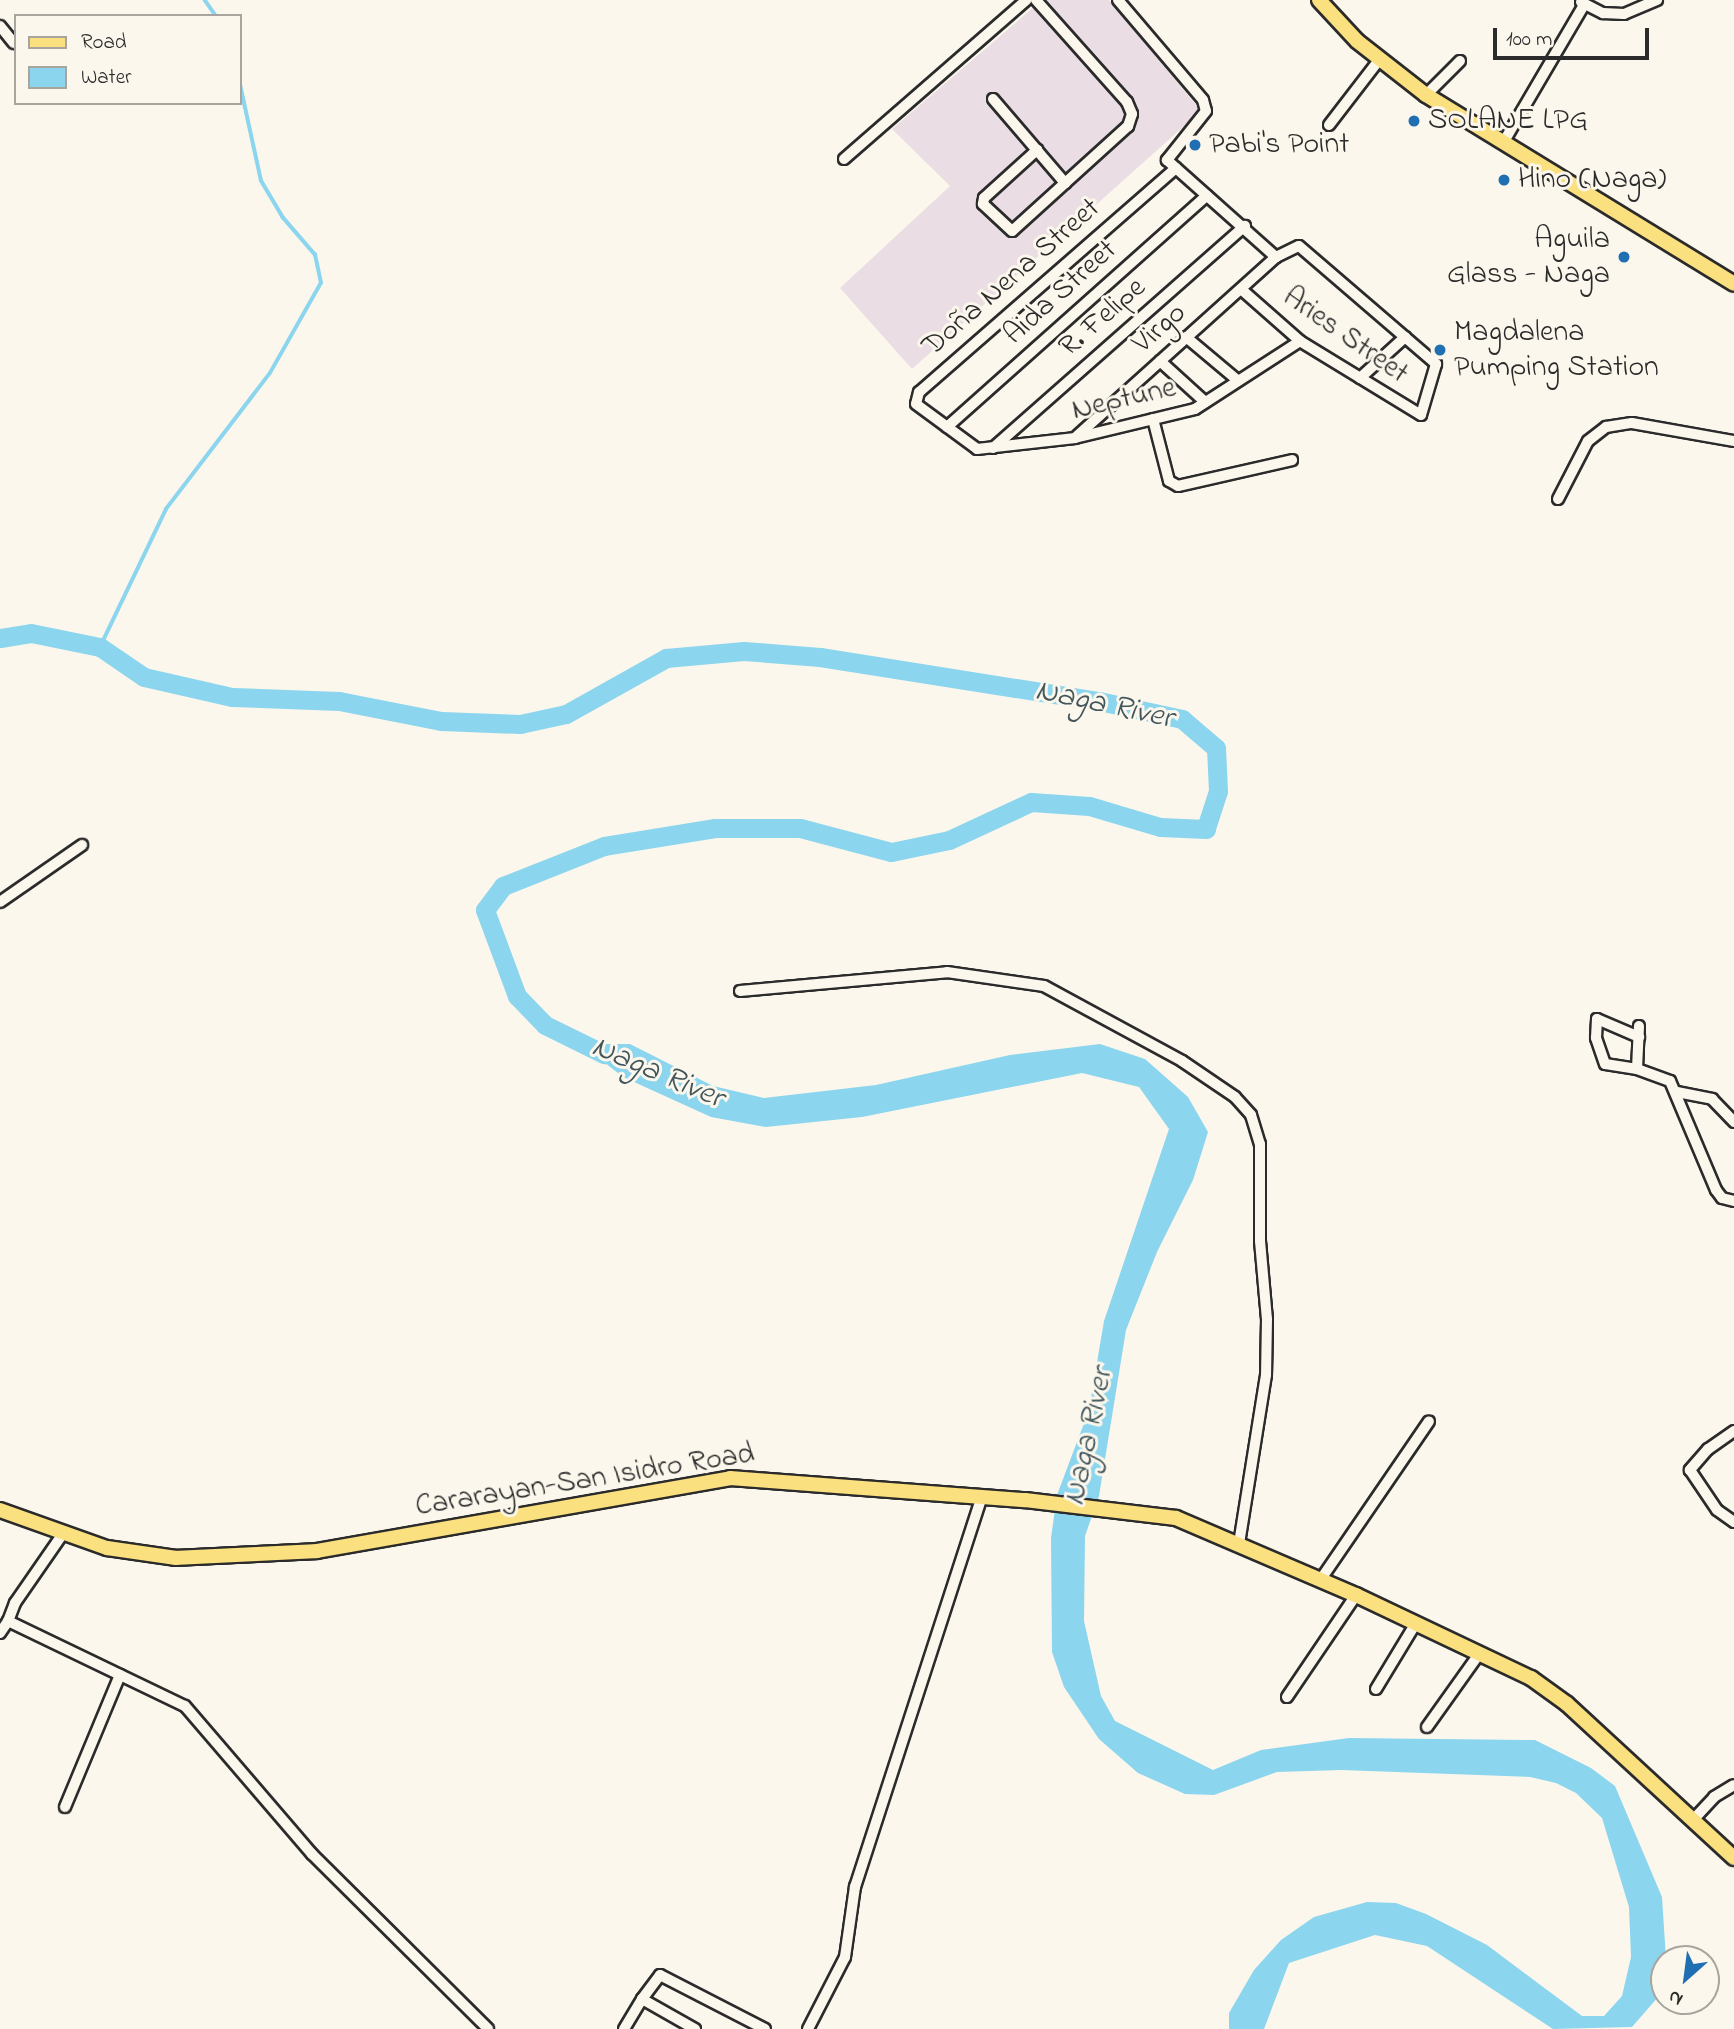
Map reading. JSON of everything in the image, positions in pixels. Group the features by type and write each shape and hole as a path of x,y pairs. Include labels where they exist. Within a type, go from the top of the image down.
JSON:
{"main road":[{"path":"1319,0 1379,60 1426,95 1734,284"},
{"name":"Cararayan-San Isidro Road","path":"0,1510 62,1535 148,1556 269,1557 605,1503 730,1478 982,1496 1176,1518 1321,1579 1531,1678 1567,1704 1734,1858"}],"street":[{"path":"844,159 1026,0"},
{"path":"1036,0 1127,102 1132,114 1128,127 1012,231 983,204 984,198 1037,150"},
{"path":"1118,0 1203,100 1206,111 1199,124 1167,156 1176,168 1245,226 1276,257 1298,246 1307,251 1405,337 1360,377"},
{"path":"1503,143 1582,3 1603,13 1624,13 1657,0"},
{"path":"0,26 14,43"},
{"path":"1329,125 1379,60"},
{"path":"1426,95 1460,61"},
{"path":"993,99 1065,183"},
{"name":"Doña Nena Street","path":"947,427 916,404 919,391 1176,168"},
{"name":"Aida Street","path":"947,427 1207,195"},
{"name":"R. Felipe","path":"993,448 1245,226"},
{"name":"Virgo","path":"1075,438 1186,337 1243,291 1276,257"},
{"name":"Aries Street","path":"1243,291 1300,341 1421,415 1436,364 1405,337"},
{"path":"1186,337 1236,379"},
{"name":"Neptune","path":"947,427 977,449 993,448 1075,438 1195,409 1236,379 1300,341"},
{"path":"1160,361 1205,402"},
{"path":"1153,419 1170,481 1178,486 1292,460"},
{"path":"1558,499 1588,441 1606,428 1632,423 1734,441"},
{"path":"0,902 82,845"},
{"path":"740,991 947,972 1045,986 1182,1061 1235,1097 1251,1115 1259,1144 1259,1241 1267,1319 1266,1375 1239,1544"},
{"path":"1637,1069 1639,1031 1597,1019 1595,1038 1605,1064 1637,1069 1670,1082 1716,1190 1722,1198 1734,1201"},
{"path":"1676,1092 1712,1100 1734,1122"},
{"path":"1321,1579 1429,1421"},
{"path":"1734,1431 1708,1449 1690,1470 1717,1510 1734,1522"},
{"path":"808,2029 845,1957 856,1887 982,1496"},
{"path":"0,1633 15,1603 62,1535"},
{"path":"1287,1697 1356,1595"},
{"path":"8,1621 185,1706 312,1854 488,2029"},
{"path":"1376,1689 1416,1623"},
{"path":"1427,1727 1479,1654"},
{"path":"65,1807 120,1675"},
{"path":"1692,1821 1714,1797 1734,1785"},
{"path":"626,2028 642,1999 660,1975 765,2029"},
{"path":"642,1999 695,2029"}],"shaded area":[{"path":"1042,0 1109,0 1201,111 912,369 840,288 950,186 892,129"}],"water":[{"path":"581,1044 630,1044 713,1086 764,1098 876,1085 1010,1055 1100,1044 1145,1059 1188,1097 1208,1132 1193,1180 1157,1252 1126,1330 1099,1496 1085,1536 1084,1621 1101,1696 1115,1721 1213,1770 1261,1750 1349,1738 1535,1740 1591,1768 1615,1786 1662,1897 1665,1945 1650,1945 1650,2006 1632,2027 1553,2029 1427,1946 1375,1935 1289,1963 1264,2029 1229,2029 1229,2013 1254,1970 1281,1940 1314,1917 1367,1902 1396,1903 1426,1914 1487,1945 1582,2016 1604,2016 1622,1996 1631,1957 1629,1907 1602,1818 1576,1793 1556,1783 1530,1777 1341,1770 1277,1772 1214,1795 1185,1794 1138,1773 1099,1739 1064,1687 1052,1652 1051,1538 1057,1495 1089,1410 1104,1321 1169,1129 1139,1087 1082,1073 862,1117 766,1127 711,1117 623,1077"}],"waterway":[{"path":"205,0 215,14"},
{"path":"100,647 166,509 270,373 321,283 315,255 283,218 261,181 242,94"},
{"name":"Naga River","path":"0,638 31,633 100,647 144,677 232,697 339,701 441,721 520,724 566,714 666,658 744,651 820,657 1099,701 1182,719 1216,748 1218,791 1206,829 1160,827 1089,806 1031,802 949,840 891,852 800,828 715,828 604,846 503,886 485,910 517,996 545,1025 604,1054"}],"place":[{"name":"SOLANE LPG","path":"1414,121"},
{"name":"Pabi's Point","path":"1195,145"},
{"name":"Hino (Naga)","path":"1504,180"},
{"name":"Aguila Glass - Naga","path":"1624,257"},
{"name":"Magdalena Pumping Station","path":"1440,350"}]}
